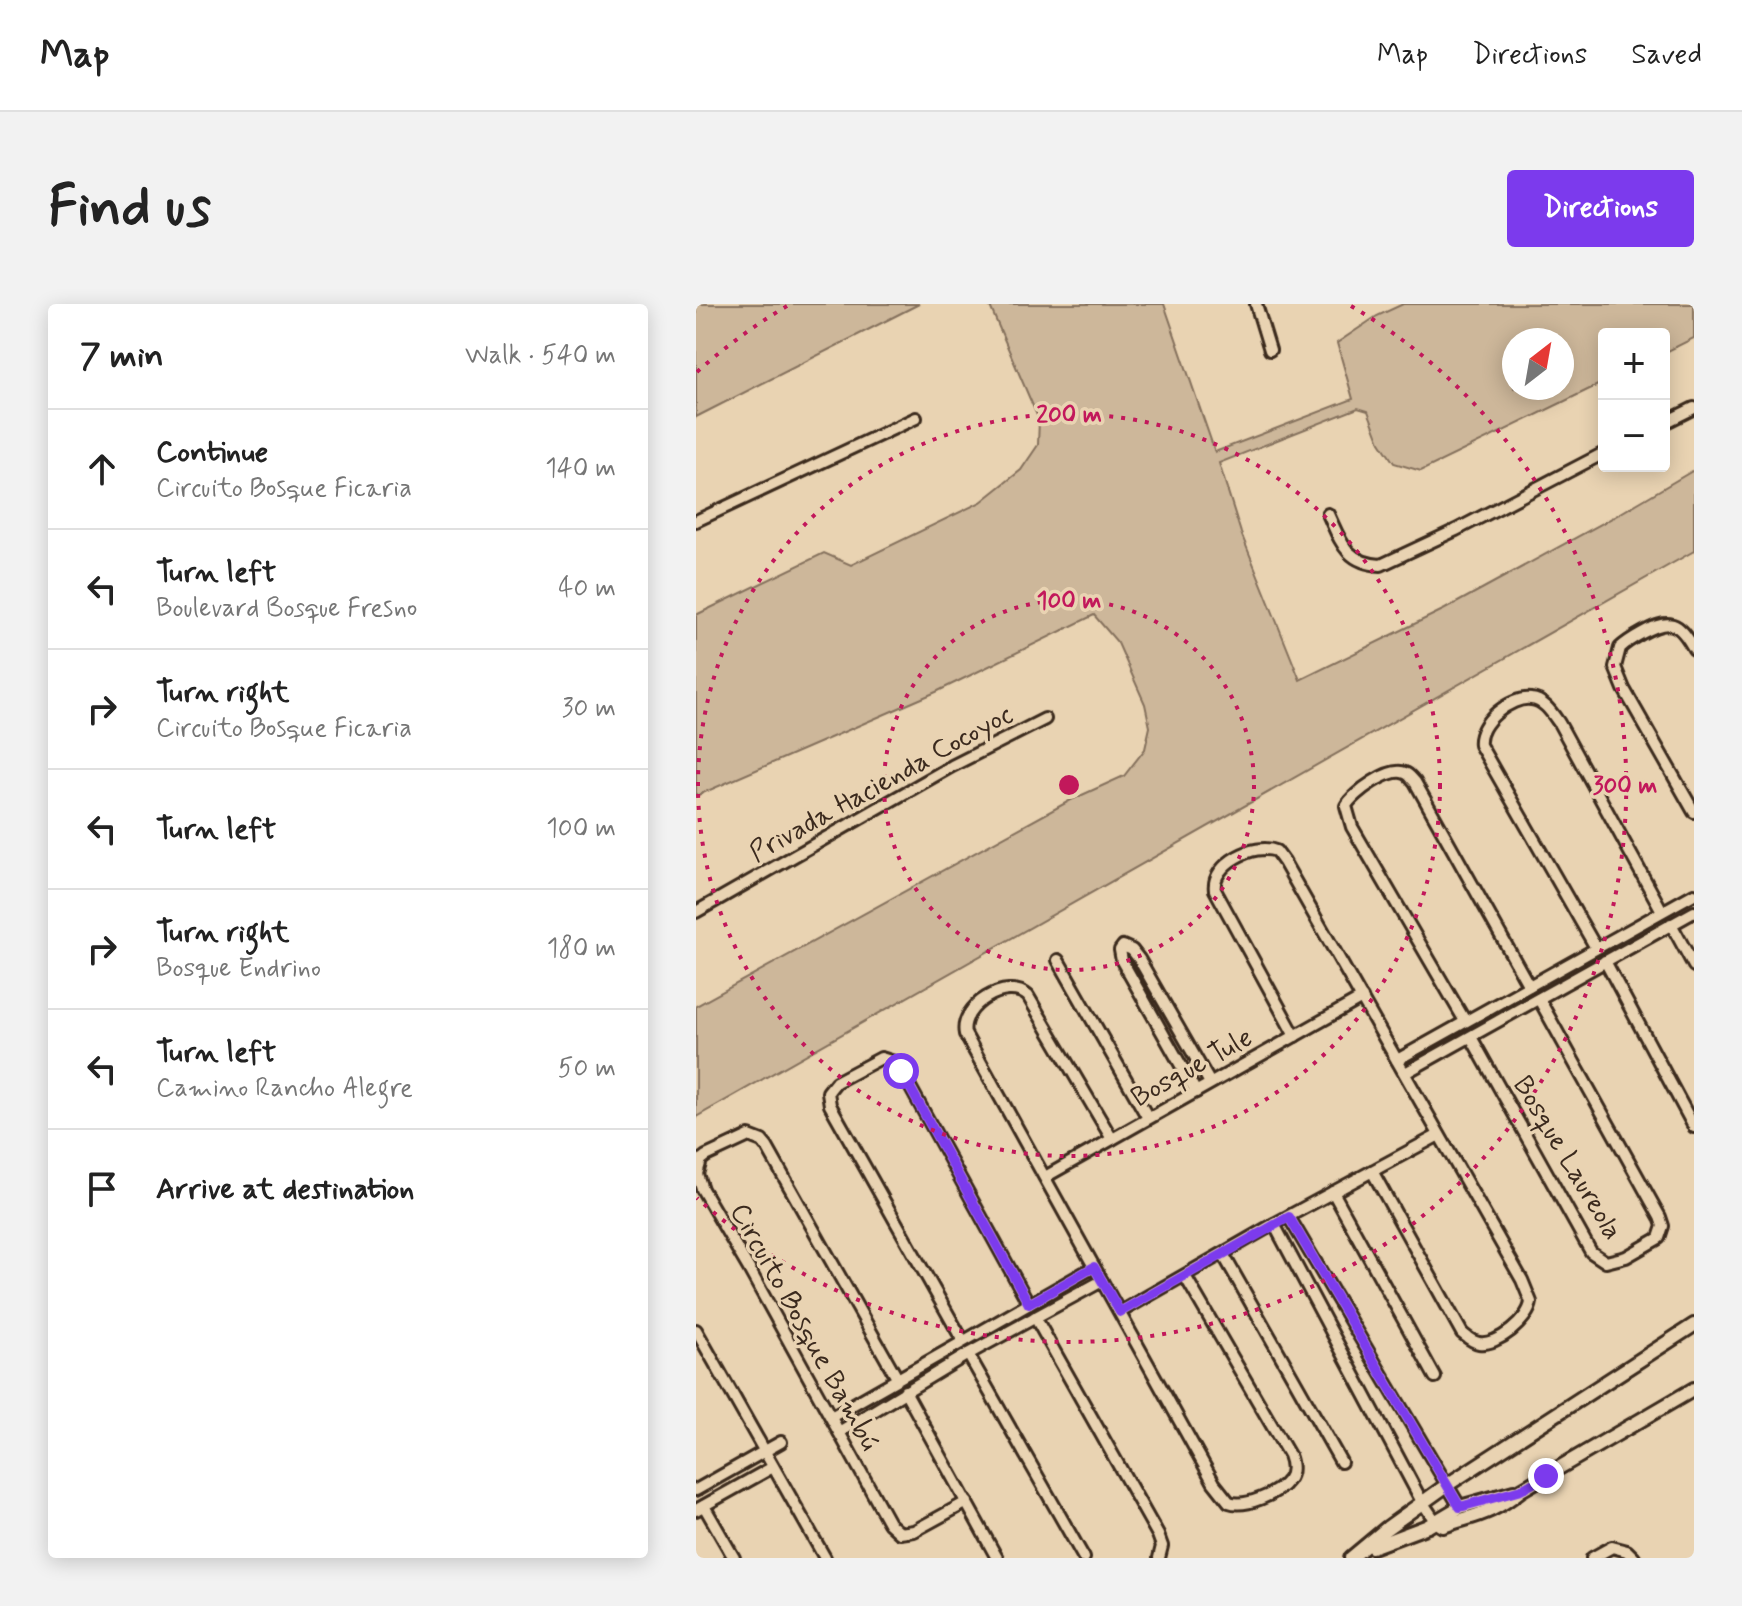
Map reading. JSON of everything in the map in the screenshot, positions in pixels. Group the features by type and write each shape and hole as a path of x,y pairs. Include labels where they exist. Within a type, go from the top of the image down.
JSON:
{"street":[{"path":"1256,304 1270,350"},
{"path":"1670,420 1694,408"},
{"path":"696,521 916,418"},
{"path":"1328,514 1343,546 1355,559 1381,565 1598,456"},
{"path":"1694,649 1677,627 1668,623 1657,625 1620,648 1615,667 1624,689 1694,812"},
{"path":"1596,948 1480,745 1479,737 1489,718 1522,699 1529,698 1543,704 1559,723 1662,911"},
{"name":"Privada Hacienda Cocoyoc","path":"696,912 952,766 1045,719"},
{"path":"1465,1021 1352,827 1346,806 1358,790 1397,772 1410,776 1529,986"},
{"path":"1295,1036 1219,899 1214,883 1227,864 1260,848 1276,851 1522,1280 1531,1302 1525,1319 1494,1340 1476,1343 1462,1333 1372,1171"},
{"path":"1397,1060 1694,894"},
{"path":"1405,1073 1694,912"},
{"path":"1671,924 1694,966"},
{"path":"1196,1092 1122,961 1120,950 1123,946 1132,950 1139,959 1210,1083"},
{"path":"1058,960 1148,1118"},
{"path":"1605,961 1694,1127"},
{"path":"1112,1139 1028,996 1023,991 1012,989 977,1004 965,1018 965,1034 1222,1495 1229,1502 1245,1504 1282,1486 1292,1473 1289,1455 1185,1276"},
{"name":"Bosque Tule","path":"1045,1177 1362,998"},
{"name":"Bosque Laureola","path":"1471,1037 1591,1252 1606,1262 1615,1262 1636,1252 1659,1238 1663,1226 1660,1217 1539,999"},
{"path":"963,1341 830,1105 828,1092 836,1082 881,1058 897,1063 1029,1304"},
{"path":"1120,1312 1439,1135"},
{"name":"Circuito Bosque Bambú","path":"897,1378 767,1147 749,1136 701,1160 697,1174 702,1189 889,1523 900,1533 914,1531 967,1502"},
{"path":"1333,1192 1435,1377"},
{"path":"1289,1217 1460,1507"},
{"path":"1274,1224 1422,1502 1435,1521 1443,1526 1500,1507 1521,1490 1694,1389"},
{"path":"1223,1254 1341,1462"},
{"path":"831,1417 1094,1267"},
{"path":"839,1432 968,1354 1102,1281"},
{"path":"1035,1317 1158,1535 1162,1546 1159,1558"},
{"path":"1357,1554 1447,1485 1694,1325"},
{"path":"696,1330 825,1558"},
{"path":"968,1354 1084,1558"},
{"name":"Circuito Bosque Bambú","path":"905,1391 997,1558"},
{"path":"696,1490 781,1442"},
{"path":"734,1558 700,1508 773,1467"},
{"path":"1357,1554 1460,1507 1521,1490"},
{"path":"1592,1558 1612,1547 1627,1551 1634,1558"}],"shaded area":[{"path":"696,304 919,304 696,417"},
{"path":"989,304 1164,304 1215,452 1353,399 1337,343 1377,316 1403,304 1694,304 1694,338 1670,350 1670,328 1598,328 1598,385 1574,397 1574,328 1502,328 1502,400 1567,400 1421,471 1394,463 1380,442 1368,411 1358,408 1219,463 1241,533 1300,680 1445,609 1694,470 1694,551 696,1117 696,1006 1071,800 1124,776 1145,749 1150,727 1145,704 1118,643 1094,615 936,692 696,796 696,615 824,553 851,565 981,502 1021,470 1038,445 1039,420"}],"route":[{"path":"901,1071 1029,1304 1094,1267 1120,1312 1289,1217 1460,1507 1521,1490 1546,1476"}]}
